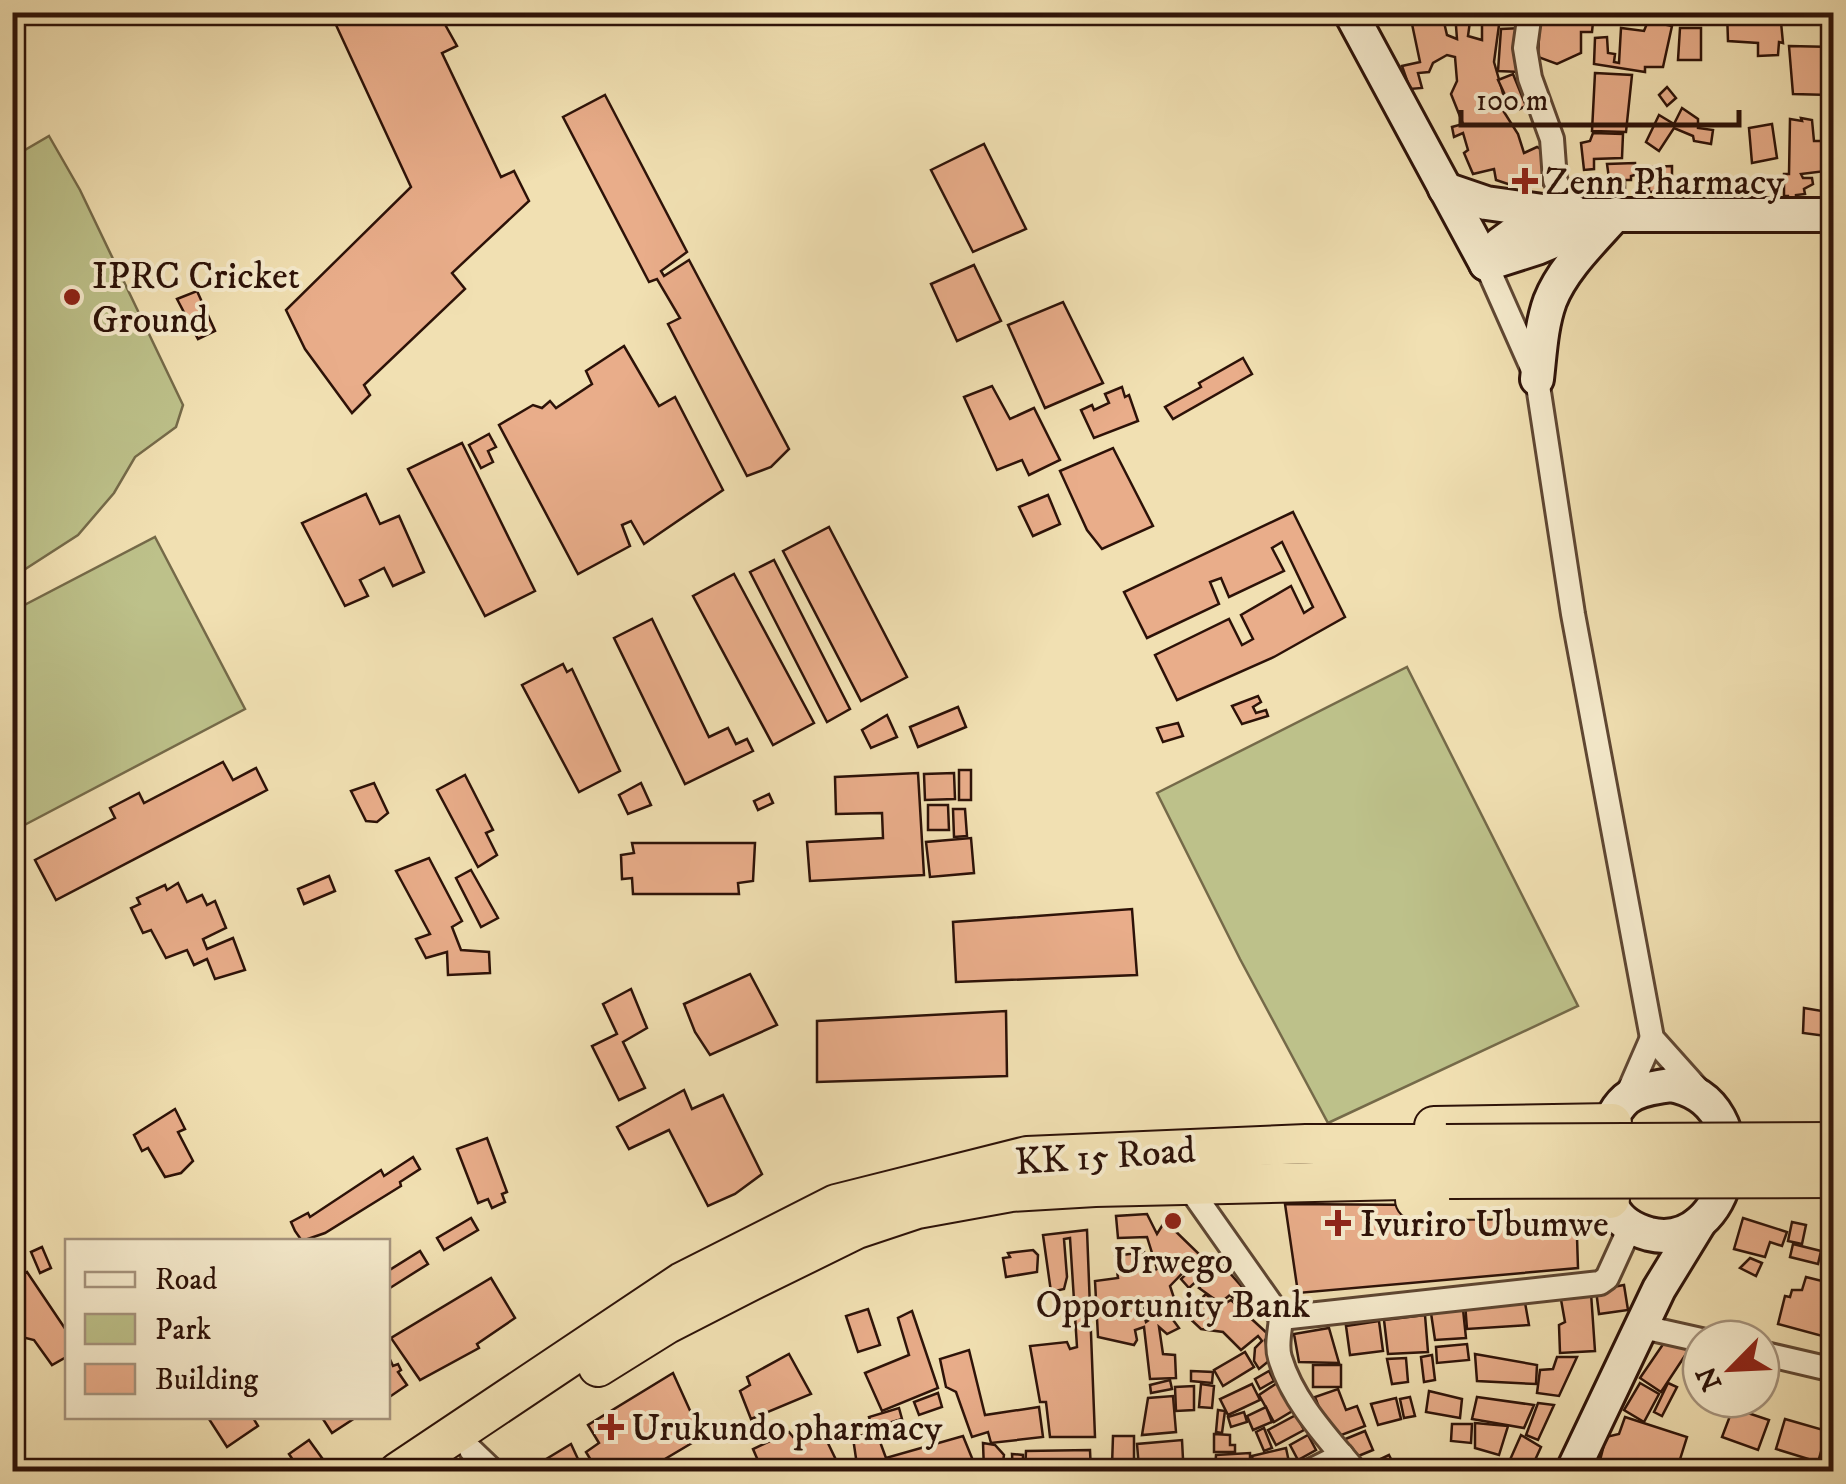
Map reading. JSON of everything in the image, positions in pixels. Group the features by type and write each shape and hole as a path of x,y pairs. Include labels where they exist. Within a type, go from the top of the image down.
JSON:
{"highway":[{"path":"1149,1150 1216,1130 1618,1111"},
{"path":"1716,1113 1834,1125"},
{"name":"KK 15 Road","path":"469,1464 667,1324 857,1229 917,1210 1011,1192 1188,1186 1448,1161 1834,1142"},
{"name":"KK 15 Road","path":"398,1472 458,1428 682,1282 836,1204 1026,1156 1149,1150 1834,1178"},
{"path":"1188,1186 1265,1201 1620,1217"},
{"path":"1710,1207 1834,1194"}],"main road":[{"path":"1350,12 1486,264"},
{"path":"1445,188 1486,204 1589,214 1834,215"},
{"path":"1486,264 1500,244 1519,230 1538,221 1589,214"},
{"path":"1486,264 1538,248 1589,214"},
{"path":"1537,378 1551,300 1589,214"},
{"path":"1572,1472 1659,1289 1710,1207 1727,1163 1716,1113 1688,1088 1670,1085 1638,1092 1618,1111 1604,1179 1659,1289"},
{"path":"1620,1217 1660,1236 1678,1235 1710,1207"}],"street":[{"path":"1530,12 1525,48 1530,78 1552,140 1558,192 1589,214"},
{"path":"1486,264 1537,378 1580,652 1652,1038 1716,1113"},
{"path":"1618,1111 1652,1038"},
{"path":"1188,1186 1282,1318 1280,1358 1294,1389 1349,1464 1308,1472"},
{"path":"1282,1318 1600,1283 1607,1278 1620,1217"},
{"path":"1643,1327 1681,1336"},
{"path":"1781,1358 1834,1370"}],"green space":[{"name":"IPRC Cricket Ground","path":"49,136 80,190 183,405 176,427 135,457 114,493 78,535 13,577 13,157"},
{"path":"155,537 245,709 13,831 13,611"},
{"path":"1407,667 1578,1006 1328,1123 1157,793"}],"building":[{"path":"330,12 438,12 457,46 442,53 501,177 514,171 529,201 452,273 465,289 364,385 370,395 352,413 305,349 286,310 411,187"},
{"path":"1502,12 1524,12 1523,26 1501,23"},
{"path":"1577,12 1594,12 1592,32 1581,32 1581,53 1557,64 1538,57 1540,16 1572,18 1571,24 1576,24"},
{"path":"1727,12 1780,12 1783,43 1779,42 1778,55 1758,56 1758,43 1728,41"},
{"path":"1797,12 1834,12 1834,39 1824,39 1823,17 1798,18"},
{"path":"1455,13 1471,14 1468,36 1482,40 1482,21 1499,25 1494,62 1508,111 1504,112 1524,153 1537,147 1544,151 1545,185 1514,186 1496,180 1494,169 1473,174 1464,153 1468,150 1463,133 1454,137 1452,127 1463,124 1451,94 1457,81 1455,57 1447,55 1433,63 1429,72 1418,73 1422,88 1410,89 1402,66 1420,62 1412,24 1443,18 1447,35 1457,39"},
{"path":"1648,21 1672,26 1663,67 1645,67 1645,72 1594,64 1595,38 1607,37 1608,53 1615,54 1614,62 1619,63 1621,28 1644,31"},
{"path":"1522,28 1520,72 1498,71 1501,29"},
{"path":"1680,28 1701,28 1701,60 1678,60"},
{"path":"1789,46 1834,47 1834,65 1827,67 1830,95 1793,94"},
{"path":"1595,73 1632,75 1626,132 1592,131"},
{"path":"1513,74 1526,106 1513,112 1498,80"},
{"path":"1667,87 1676,98 1667,106 1659,95"},
{"path":"605,95 687,252 661,271 664,276 689,260 789,449 771,467 747,476 668,324 680,318 657,279 649,282 563,117"},
{"path":"1682,108 1698,119 1698,128 1713,130 1711,144 1694,141 1693,136 1674,128 1659,151 1646,142 1659,115 1674,124"},
{"path":"1801,118 1812,120 1814,141 1834,141 1834,170 1801,174 1803,178 1812,178 1813,184 1804,189 1805,194 1789,201 1784,196 1784,174 1789,174 1790,119 1802,121"},
{"path":"1772,124 1777,158 1752,163 1749,128"},
{"path":"1593,133 1623,134 1622,158 1594,159 1594,169 1584,170 1581,143 1590,141"},
{"path":"984,144 1026,229 973,252 931,170"},
{"path":"1635,163 1635,175 1625,180 1625,188 1610,186 1607,164"},
{"path":"1672,166 1672,191 1649,192 1649,167"},
{"path":"974,265 1001,321 957,341 931,284"},
{"path":"197,291 215,331 198,339 177,299"},
{"path":"1063,302 1103,383 1045,408 1008,325"},
{"path":"624,346 659,406 675,397 723,490 644,544 631,521 622,525 630,546 578,574 499,425 533,405 542,408 550,401 556,408 592,384 586,371"},
{"path":"1243,358 1252,374 1173,419 1165,407"},
{"path":"992,386 1010,419 1034,408 1060,460 1029,475 1022,460 997,470 964,397"},
{"path":"1122,387 1138,421 1094,438 1081,410 1092,405 1094,410 1109,403 1105,394"},
{"path":"489,434 496,447 488,451 493,462 481,468 469,445"},
{"path":"462,443 535,591 485,616 408,469"},
{"path":"1113,448 1153,526 1102,549 1087,530 1060,471"},
{"path":"366,494 380,524 399,516 424,572 393,586 384,568 360,580 368,596 345,606 302,523"},
{"path":"1048,495 1060,524 1033,536 1019,507"},
{"path":"1293,512 1345,617 1274,657 1177,700 1155,655 1229,619 1242,645 1253,639 1241,615 1291,586 1304,613 1313,607 1282,542 1272,548 1284,571 1229,597 1221,578 1210,582 1219,604 1147,638 1124,592"},
{"path":"829,527 907,677 861,701 783,551"},
{"path":"774,560 850,709 827,722 750,572"},
{"path":"734,574 814,723 773,745 693,596"},
{"path":"652,619 709,737 728,728 736,744 747,739 753,751 685,784 614,638"},
{"path":"563,664 567,672 572,669 620,771 579,792 522,685"},
{"path":"1258,696 1261,702 1253,707 1256,713 1266,710 1268,716 1242,724 1232,706"},
{"path":"958,707 966,727 918,747 910,727"},
{"path":"887,715 897,737 871,748 862,730"},
{"path":"1178,723 1183,736 1163,742 1157,728"},
{"path":"223,762 233,780 256,768 267,790 56,900 35,860 115,818 110,808 139,793 144,803"},
{"path":"959,770 971,770 971,800 959,800"},
{"path":"918,773 924,875 810,881 807,842 883,838 882,813 836,814 835,777"},
{"path":"954,773 955,799 925,800 924,774"},
{"path":"465,775 493,830 486,833 497,855 478,867 437,790"},
{"path":"374,783 388,813 377,822 366,821 351,791"},
{"path":"641,783 651,805 628,814 619,795"},
{"path":"769,794 773,803 758,810 754,801"},
{"path":"928,805 948,805 949,830 928,830"},
{"path":"953,809 965,809 967,836 954,837"},
{"path":"971,838 974,873 930,877 926,842"},
{"path":"632,843 755,843 753,881 738,883 739,894 633,894 632,878 622,879 621,855 634,853"},
{"path":"429,858 462,921 452,927 461,950 489,952 490,973 448,975 447,952 426,958 416,939 430,934 396,871"},
{"path":"471,870 498,918 481,927 456,878"},
{"path":"329,876 335,891 304,904 298,889"},
{"path":"178,883 187,902 202,895 207,905 215,901 226,928 203,939 207,949 233,938 245,970 215,979 207,959 194,965 187,950 166,958 151,930 143,933 131,908 140,904 137,898"},
{"path":"1132,909 1137,975 956,982 953,922"},
{"path":"750,974 777,1025 710,1055 684,1004"},
{"path":"631,989 647,1028 623,1042 645,1088 619,1100 592,1046 617,1034 603,1004"},
{"path":"1804,1008 1834,1013 1834,1037 1803,1033"},
{"path":"1006,1011 1007,1076 817,1082 817,1021"},
{"path":"684,1090 692,1109 723,1095 762,1174 735,1194 708,1206 669,1130 629,1149 617,1127"},
{"path":"175,1109 185,1129 178,1132 193,1161 181,1173 165,1177 148,1148 142,1151 134,1135"},
{"path":"487,1138 507,1192 502,1194 505,1202 492,1208 488,1199 478,1203 457,1149"},
{"path":"413,1157 420,1169 400,1182 401,1186 325,1233 301,1239 295,1231 291,1222 308,1213 310,1217 381,1170 384,1176"},
{"path":"1285,1204 1576,1206 1578,1268 1298,1293"},
{"path":"1834,1211 1834,1261 1825,1260"},
{"path":"1147,1214 1157,1234 1165,1221 1200,1255 1170,1286 1175,1301 1170,1304 1168,1299 1142,1308 1146,1322 1165,1309 1179,1328 1167,1334 1159,1327 1163,1354 1175,1355 1176,1378 1150,1379 1144,1327 1135,1330 1134,1345 1098,1337 1095,1281 1118,1278 1115,1256 1144,1252 1146,1275 1157,1269 1147,1237 1118,1238 1116,1216"},
{"path":"471,1218 478,1230 444,1250 437,1238"},
{"path":"1743,1218 1787,1232 1782,1246 1770,1242 1765,1257 1734,1249"},
{"path":"1792,1222 1806,1225 1802,1244 1788,1241"},
{"path":"1087,1230 1095,1437 1050,1437 1046,1402 1040,1402 1030,1346 1067,1342 1070,1349 1077,1347 1070,1238 1064,1239 1064,1289 1051,1292 1043,1235"},
{"path":"1793,1244 1821,1251 1818,1264 1790,1257"},
{"path":"42,1247 51,1268 40,1273 31,1252"},
{"path":"1033,1250 1038,1255 1037,1272 1006,1277 1003,1258 1010,1257 1008,1253"},
{"path":"420,1251 428,1264 390,1288 390,1270"},
{"path":"1206,1255 1215,1264 1189,1288 1181,1279"},
{"path":"1750,1258 1762,1263 1756,1276 1740,1268"},
{"path":"1221,1263 1250,1296 1240,1305 1230,1295 1220,1303 1199,1288"},
{"path":"27,1272 65,1329 65,1358 52,1365 34,1340 12,1338 12,1283"},
{"path":"1806,1277 1834,1284 1826,1337 1781,1325 1785,1296 1790,1297 1792,1290 1802,1290"},
{"path":"491,1278 515,1318 477,1344 479,1348 420,1380 391,1338"},
{"path":"1624,1285 1628,1310 1599,1314 1596,1290"},
{"path":"1591,1293 1595,1351 1560,1353 1559,1325 1565,1322 1560,1294"},
{"path":"1206,1294 1219,1307 1231,1300 1269,1335 1265,1340 1270,1360 1259,1369 1254,1361 1255,1348 1262,1341 1258,1336 1241,1350 1223,1332 1201,1329 1185,1314"},
{"path":"1524,1297 1529,1325 1467,1329 1465,1303"},
{"path":"868,1309 880,1345 858,1352 846,1316"},
{"path":"1463,1309 1466,1338 1435,1340 1431,1313"},
{"path":"912,1311 938,1388 882,1411 865,1373 909,1355 898,1318"},
{"path":"1425,1315 1428,1352 1388,1354 1384,1320"},
{"path":"1379,1321 1383,1351 1350,1355 1346,1326"},
{"path":"1329,1328 1339,1363 1299,1362 1294,1334"},
{"path":"1668,1337 1681,1346 1681,1362 1661,1392 1640,1378"},
{"path":"1467,1344 1469,1360 1437,1363 1436,1347"},
{"path":"969,1350 985,1415 1039,1407 1043,1437 991,1443 988,1432 972,1437 956,1392 946,1387 940,1359"},
{"path":"1245,1352 1254,1367 1223,1386 1214,1370"},
{"path":"789,1354 811,1394 751,1419 740,1391 750,1385 747,1377"},
{"path":"1475,1354 1537,1365 1536,1384 1477,1381"},
{"path":"1432,1355 1435,1380 1424,1382 1421,1357"},
{"path":"1557,1357 1577,1357 1559,1396 1537,1393 1540,1370 1553,1369"},
{"path":"1406,1358 1408,1382 1392,1384 1387,1359"},
{"path":"390,1359 393,1366 398,1364 398,1372 407,1385 390,1397"},
{"path":"1313,1365 1341,1365 1341,1387 1313,1387"},
{"path":"1191,1371 1213,1372 1212,1383 1191,1381"},
{"path":"1269,1371 1274,1381 1260,1389 1255,1379"},
{"path":"673,1373 702,1437 643,1472 598,1472 586,1452 599,1443 588,1425"},
{"path":"1170,1380 1172,1389 1151,1393 1150,1385"},
{"path":"1277,1383 1294,1410 1274,1422 1259,1395"},
{"path":"1640,1383 1659,1394 1644,1422 1624,1410"},
{"path":"1668,1383 1677,1387 1662,1416 1654,1412"},
{"path":"1201,1384 1214,1386 1212,1408 1199,1407"},
{"path":"1252,1384 1260,1400 1228,1415 1220,1399"},
{"path":"1194,1386 1194,1410 1176,1411 1175,1387"},
{"path":"1338,1389 1346,1410 1357,1406 1365,1426 1331,1439 1315,1397"},
{"path":"1429,1391 1462,1399 1460,1418 1426,1412"},
{"path":"938,1393 942,1407 919,1415 914,1402"},
{"path":"1173,1396 1176,1432 1142,1435 1148,1398"},
{"path":"1410,1397 1415,1416 1404,1418 1400,1399"},
{"path":"1477,1397 1534,1405 1524,1428 1472,1419"},
{"path":"1396,1398 1401,1419 1378,1425 1371,1404"},
{"path":"1538,1403 1554,1405 1538,1440 1526,1435"},
{"path":"1266,1407 1272,1422 1253,1430 1247,1416"},
{"path":"899,1408 902,1419 872,1428 869,1417"},
{"path":"1218,1410 1225,1411 1222,1433 1216,1432"},
{"path":"1244,1412 1247,1422 1231,1427 1228,1417"},
{"path":"1296,1415 1304,1430 1276,1445 1268,1430"},
{"path":"1625,1417 1687,1437 1676,1472 1597,1472 1606,1437 1619,1434"},
{"path":"209,1419 254,1419 258,1426 227,1447"},
{"path":"323,1419 353,1419 332,1433"},
{"path":"1729,1419 1769,1420 1758,1450 1722,1437"},
{"path":"1785,1419 1827,1431 1818,1462 1776,1449"},
{"path":"1475,1423 1508,1426 1499,1455 1475,1448"},
{"path":"1452,1424 1472,1424 1471,1443 1451,1441"},
{"path":"812,1428 819,1442 826,1439 837,1462 815,1472 763,1472 753,1449 789,1432 793,1437"},
{"path":"1264,1428 1272,1448 1264,1451 1256,1432"},
{"path":"876,1431 886,1458 963,1436 972,1458 972,1472 948,1472 947,1465 926,1472 858,1472 853,1438"},
{"path":"1365,1431 1373,1450 1351,1459 1343,1440"},
{"path":"1214,1434 1230,1435 1235,1452 1214,1452"},
{"path":"1308,1435 1316,1450 1298,1460 1290,1445"},
{"path":"1521,1435 1541,1447 1530,1471 1509,1462"},
{"path":"1113,1436 1134,1436 1134,1467 1112,1466"},
{"path":"309,1440 322,1458 301,1472 289,1454"},
{"path":"1182,1440 1183,1459 1170,1461 1172,1467 1139,1468 1137,1444"},
{"path":"983,1443 995,1445 1004,1455 1002,1469 984,1470"},
{"path":"571,1444 584,1472 535,1472 533,1467"},
{"path":"1286,1448 1289,1462 1255,1470 1252,1456"},
{"path":"1090,1450 1091,1472 1025,1472 1026,1451"},
{"path":"1250,1453 1250,1472 1215,1472 1216,1455"},
{"path":"1012,1454 1023,1455 1023,1472 1013,1472"},
{"path":"1389,1455 1395,1467 1403,1464 1404,1472 1372,1472 1370,1464"},
{"path":"1480,1460 1483,1472 1456,1472 1454,1463"},
{"path":"1766,1461 1799,1470 1799,1472 1763,1472"}],"place":[{"name":"Zenn Pharmacy","path":"1525,181"},
{"name":"IPRC Cricket Ground","path":"72,297"},
{"name":"Urwego Opportunity Bank","path":"1173,1221"},
{"name":"Ivuriro Ubumwe","path":"1338,1223"},
{"name":"Urukundo pharmacy","path":"611,1427"}]}
